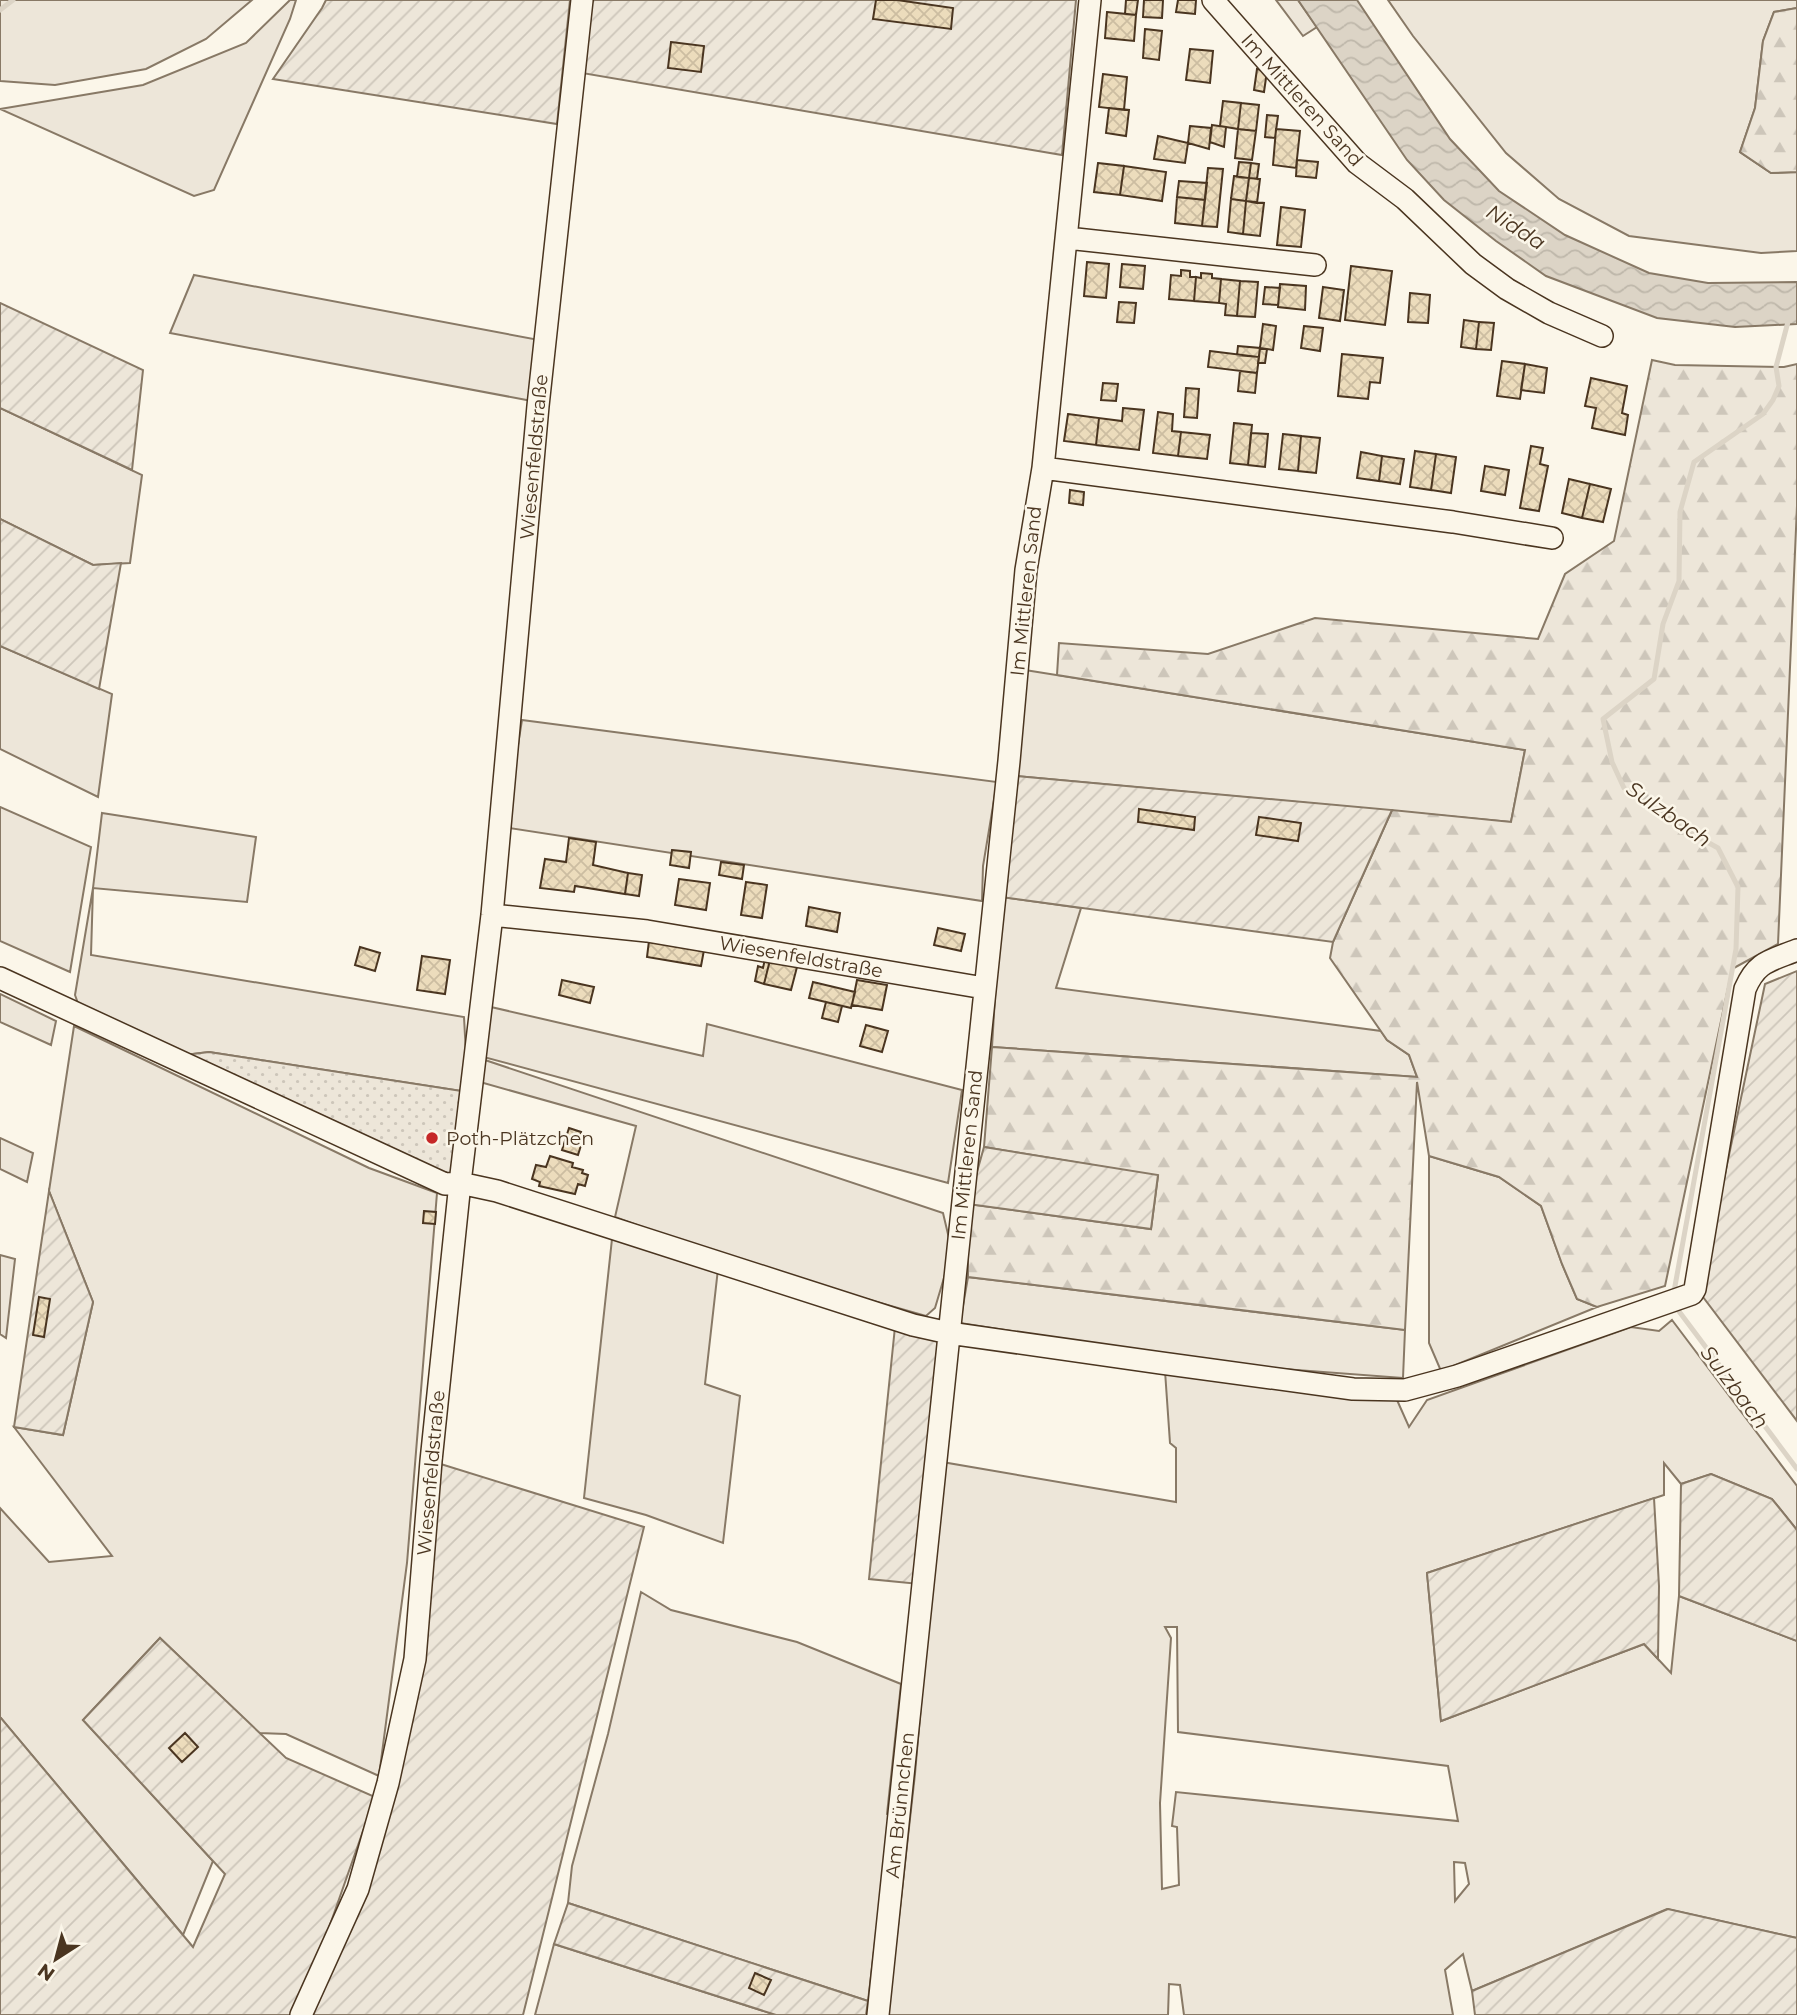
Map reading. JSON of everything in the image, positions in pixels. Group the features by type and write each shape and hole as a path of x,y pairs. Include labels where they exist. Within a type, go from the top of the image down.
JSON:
{"street":[{"name":"Wiesenfeldstraße","path":"301,2015 358,1889 388,1783 415,1659 431,1461 492,915 538,406 582,0"},
{"name":"Im Mittleren Sand","path":"922,1595 1009,761 1026,570 1043,468 1090,0"},
{"name":"Im Mittleren Sand","path":"1213,0 1357,163 1405,199 1473,264 1507,289 1549,313 1602,336"},
{"path":"1067,238 1315,265"},
{"path":"1043,468 1453,522 1552,538"},
{"name":"Wiesenfeldstraße","path":"492,915 647,931 984,988"},
{"path":"0,978 445,1184 460,1183 496,1191 900,1321 949,1334 1353,1389 1405,1390 1457,1376 1677,1298 1695,1289 1745,989 1752,973 1766,962 1797,950"},
{"name":"Am Brünnchen","path":"878,2015 922,1595"}],"green space":[{"path":"0,0 252,0 206,39 146,69 55,85 0,81"},
{"path":"290,0 296,0 290,19 214,190 194,196 0,109 143,85 246,43"},
{"path":"326,0 570,0 557,124 273,79"},
{"path":"590,0 1076,0 1062,155 582,73"},
{"path":"1276,0 1298,0 1317,27 1303,36"},
{"path":"1388,0 1797,0 1797,8 1774,12 1763,41 1755,108 1740,152 1771,173 1797,172 1797,251 1761,253 1629,236 1559,199 1506,153 1413,36"},
{"path":"1797,8 1797,172 1771,173 1740,152 1755,108 1763,41 1774,12"},
{"path":"194,275 539,340 532,401 170,333"},
{"path":"0,303 143,370 132,470 0,408"},
{"path":"1652,360 1675,365 1784,367 1797,364 1797,506 1778,944 1732,969 1665,1286 1597,1307 1577,1299 1541,1206 1499,1177 1429,1156 1417,1082 1405,1330 968,1277 968,1204 1151,1229 1158,1176 984,1147 992,1047 1417,1077 1409,1055 1387,1040 1330,958 1333,942 1392,810 1511,822 1525,750 1057,675 1059,643 1208,654 1315,618 1538,639 1565,574 1614,541"},
{"path":"0,408 142,475 130,563 93,565 0,519"},
{"path":"0,519 93,565 121,563 99,689 0,646"},
{"path":"0,646 112,694 98,797 0,749"},
{"path":"1025,670 1525,750 1511,822 1016,776"},
{"path":"522,720 997,782 983,866 982,901 509,828 511,789"},
{"path":"1016,776 1392,810 1333,942 1001,897"},
{"path":"0,807 91,847 70,972 0,941"},
{"path":"102,813 256,837 247,902 93,888"},
{"path":"93,888 91,955 464,1017 468,1092 209,1052 176,1056 80,1009 75,995"},
{"path":"1001,897 1081,908 1056,988 1381,1031 1387,1040 1409,1055 1417,1077 992,1047"},
{"path":"1797,971 1797,1421 1700,1293 1765,984"},
{"path":"0,994 56,1021 51,1045 0,1022"},
{"path":"491,1007 703,1056 707,1024 962,1090 948,1183 484,1057 482,1059 943,1213 952,1251 935,1308 926,1316 744,1264 615,1217 636,1126 480,1082 481,1059"},
{"path":"74,1026 369,1168 437,1193 407,1563 379,1776 286,1734 259,1733 160,1638 83,1720 213,1861 183,1935 0,1717 0,1508 49,1562 112,1556 14,1427 63,1435 93,1302 49,1191"},
{"path":"209,1052 468,1092 457,1174 448,1179 176,1056"},
{"path":"0,1138 33,1153 27,1182 0,1169"},
{"path":"984,1147 1158,1175 1151,1229 968,1204"},
{"path":"1429,1156 1499,1177 1541,1206 1577,1299 1597,1307 1441,1371 1429,1343"},
{"path":"49,1191 93,1302 63,1435 14,1427"},
{"path":"612,1239 718,1269 705,1384 740,1396 723,1543 646,1515 584,1498"},
{"path":"0,1255 15,1259 6,1338 0,1334"},
{"path":"968,1277 1405,1330 1403,1378 1229,1365 960,1323"},
{"path":"1672,1320 1797,1486 1797,1530 1772,1499 1711,1474 1681,1484 1664,1463 1664,1495 1427,1573 1441,1721 1644,1644 1671,1673 1679,1596 1797,1641 1797,1938 1667,1909 1472,1991 1463,1954 1445,1970 1453,2015 1184,2015 1180,1985 1169,1984 1168,2015 888,2015 915,1774 942,1462 1176,1502 1176,1448 1170,1443 1165,1371 1397,1400 1409,1427 1427,1400 1631,1327 1659,1331","holes":["1165,1627 1177,1627 1178,1732 1448,1766 1458,1821 1176,1792 1172,1826 1177,1827 1179,1885 1162,1889 1160,1803 1171,1638","1454,1862 1465,1863 1469,1884 1455,1901"]},
{"path":"895,1327 942,1339 919,1584 869,1579"},
{"path":"431,1461 644,1527 523,2015 301,2015 358,1889 415,1659"},
{"path":"1711,1474 1772,1499 1797,1530 1797,1641 1679,1596 1681,1484"},
{"path":"1654,1498 1659,1586 1658,1659 1644,1644 1441,1721 1427,1573"},
{"path":"641,1592 671,1610 797,1642 901,1684 887,1814 890,1816 868,2001 568,1903 572,1866 608,1734"},
{"path":"160,1638 286,1758 375,1797 319,1956 291,2015 0,2015 0,1717 193,1947 225,1874 83,1720"},
{"path":"568,1903 868,2001 866,2015 776,2015 554,1944"},
{"path":"1668,1909 1797,1938 1797,2015 1475,2015 1472,1991"},
{"path":"554,1944 776,2015 535,2015"}],"water":[{"name":"Nidda","path":"1298,0 1357,0 1450,139 1499,191 1565,235 1649,273 1708,283 1797,282 1797,324 1735,327 1657,318 1546,276 1444,200 1407,160"}],"building":[{"path":"876,0 897,0 953,8 951,29 873,19"},
{"path":"1126,0 1138,0 1136,15 1125,14"},
{"path":"1144,0 1163,0 1162,18 1143,17"},
{"path":"1178,0 1196,0 1195,14 1176,12"},
{"path":"1107,12 1136,15 1134,41 1105,38"},
{"path":"1145,29 1162,31 1159,60 1143,58"},
{"path":"671,42 704,46 701,72 668,68"},
{"path":"1190,49 1213,51 1210,83 1186,80"},
{"path":"1257,69 1267,71 1264,92 1254,90"},
{"path":"1103,74 1127,77 1124,110 1099,107"},
{"path":"1223,101 1241,103 1238,129 1220,126"},
{"path":"1241,103 1259,105 1256,131 1238,129"},
{"path":"1109,108 1129,110 1126,136 1106,133"},
{"path":"1267,115 1278,116 1275,138 1265,137"},
{"path":"1212,125 1226,127 1224,147 1210,142"},
{"path":"1190,126 1211,128 1209,149 1188,143"},
{"path":"1238,129 1256,131 1252,160 1235,158"},
{"path":"1276,129 1300,131 1296,168 1273,165"},
{"path":"1158,136 1188,143 1185,163 1154,159"},
{"path":"1297,160 1318,162 1316,178 1296,176"},
{"path":"1239,162 1251,163 1249,178 1237,177"},
{"path":"1098,163 1124,166 1120,195 1094,192"},
{"path":"1251,163 1259,164 1257,179 1249,178"},
{"path":"1124,166 1166,172 1162,201 1120,195"},
{"path":"1208,168 1223,169 1217,227 1202,226"},
{"path":"1234,176 1249,178 1246,201 1231,199"},
{"path":"1249,178 1260,179 1257,203 1246,201"},
{"path":"1179,181 1207,183 1205,200 1177,197"},
{"path":"1177,197 1205,200 1202,226 1175,223"},
{"path":"1231,199 1246,201 1243,234 1228,232"},
{"path":"1246,201 1264,203 1260,236 1243,234"},
{"path":"1281,207 1305,210 1301,247 1277,245"},
{"path":"1087,262 1109,264 1106,298 1084,296"},
{"path":"1122,264 1145,266 1143,289 1120,287"},
{"path":"1351,266 1392,271 1385,325 1345,320"},
{"path":"1181,270 1190,271 1190,277 1196,277 1194,301 1169,299 1171,275 1181,276"},
{"path":"1201,273 1212,274 1212,278 1221,279 1219,303 1194,301 1196,277 1201,278"},
{"path":"1221,279 1240,281 1237,316 1225,315 1226,304 1219,303"},
{"path":"1240,281 1258,282 1255,317 1237,316"},
{"path":"1280,284 1306,286 1305,310 1278,307"},
{"path":"1265,287 1280,288 1278,305 1263,304"},
{"path":"1323,287 1344,290 1340,321 1319,318"},
{"path":"1410,293 1430,295 1428,323 1408,322"},
{"path":"1119,302 1136,303 1134,323 1117,322"},
{"path":"1464,320 1479,322 1476,349 1461,347"},
{"path":"1479,322 1494,323 1491,350 1476,349"},
{"path":"1263,324 1276,326 1273,350 1260,348"},
{"path":"1304,326 1323,328 1320,351 1301,348"},
{"path":"1238,346 1260,348 1259,357 1237,355"},
{"path":"1260,348 1267,349 1265,363 1258,363"},
{"path":"1210,351 1259,357 1257,373 1208,367"},
{"path":"1342,354 1383,358 1380,383 1370,382 1368,399 1338,396"},
{"path":"1502,361 1525,364 1520,399 1497,396"},
{"path":"1525,364 1547,368 1544,393 1521,390"},
{"path":"1240,371 1257,373 1255,393 1238,391"},
{"path":"1591,378 1627,386 1622,413 1628,415 1625,435 1592,428 1596,408 1585,406"},
{"path":"1103,383 1118,384 1116,401 1101,400"},
{"path":"1186,388 1199,389 1197,418 1184,417"},
{"path":"1123,408 1144,410 1139,450 1096,445 1099,418 1122,421"},
{"path":"1158,412 1173,414 1172,431 1181,432 1178,456 1153,453"},
{"path":"1068,414 1099,418 1096,445 1064,441"},
{"path":"1234,423 1252,425 1248,465 1230,463"},
{"path":"1181,432 1210,435 1207,459 1178,456"},
{"path":"1251,433 1268,434 1265,467 1248,465"},
{"path":"1283,434 1301,436 1298,471 1279,469"},
{"path":"1301,436 1320,438 1316,473 1298,471"},
{"path":"1531,446 1543,448 1540,464 1548,466 1539,511 1520,508"},
{"path":"1415,451 1436,454 1431,490 1410,487"},
{"path":"1361,452 1382,456 1379,481 1357,478"},
{"path":"1436,454 1456,457 1451,493 1431,490"},
{"path":"1382,456 1404,459 1400,484 1379,481"},
{"path":"1485,466 1509,470 1505,495 1481,491"},
{"path":"1569,479 1590,484 1582,518 1562,513"},
{"path":"1590,484 1611,489 1603,522 1582,518"},
{"path":"1070,490 1084,492 1083,505 1069,503"},
{"path":"1139,809 1195,817 1194,830 1138,822"},
{"path":"1259,817 1301,823 1298,841 1256,835"},
{"path":"569,838 596,842 593,865 628,873 625,894 575,886 574,892 540,888 545,859 566,862"},
{"path":"672,850 691,852 689,868 670,865"},
{"path":"721,862 744,865 742,879 719,875"},
{"path":"628,873 642,875 639,896 625,894"},
{"path":"679,879 710,883 706,910 675,905"},
{"path":"746,882 767,885 762,918 741,915"},
{"path":"809,907 840,913 837,932 806,926"},
{"path":"938,928 965,934 961,951 934,945"},
{"path":"649,941 704,950 701,966 647,957"},
{"path":"360,947 380,953 375,971 355,965"},
{"path":"422,956 450,960 445,994 417,990"},
{"path":"765,959 770,960 764,984 755,981 758,966 763,968"},
{"path":"770,960 797,967 791,990 764,984"},
{"path":"562,980 594,987 590,1003 559,995"},
{"path":"857,980 887,985 882,1010 852,1005"},
{"path":"813,982 855,992 851,1008 809,998"},
{"path":"826,1002 842,1006 838,1022 822,1018"},
{"path":"866,1025 888,1031 882,1052 860,1046"},
{"path":"569,1128 581,1132 578,1141 582,1142 578,1155 562,1150"},
{"path":"550,1156 573,1163 572,1167 583,1170 582,1173 588,1175 585,1186 578,1184 575,1194 539,1186 540,1182 532,1179 536,1165 546,1167"},
{"path":"424,1211 436,1212 435,1224 423,1223"},
{"path":"39,1297 50,1299 44,1337 33,1335"},
{"path":"185,1733 198,1747 182,1762 169,1748"},
{"path":"755,1973 771,1980 764,1995 749,1988"}],"waterway":[{"path":"0,10 13,0"},
{"name":"Sulzbach","path":"1673,1297 1736,949 1738,887 1718,848 1682,828 1624,788 1612,762 1603,719 1654,679 1663,624 1679,581 1680,512 1694,462 1763,414 1773,400 1779,386 1776,367 1789,318"},
{"name":"Sulzbach","path":"1675,1306 1797,1469"}],"place":[{"name":"Poth-Plätzchen","path":"432,1138"}]}
